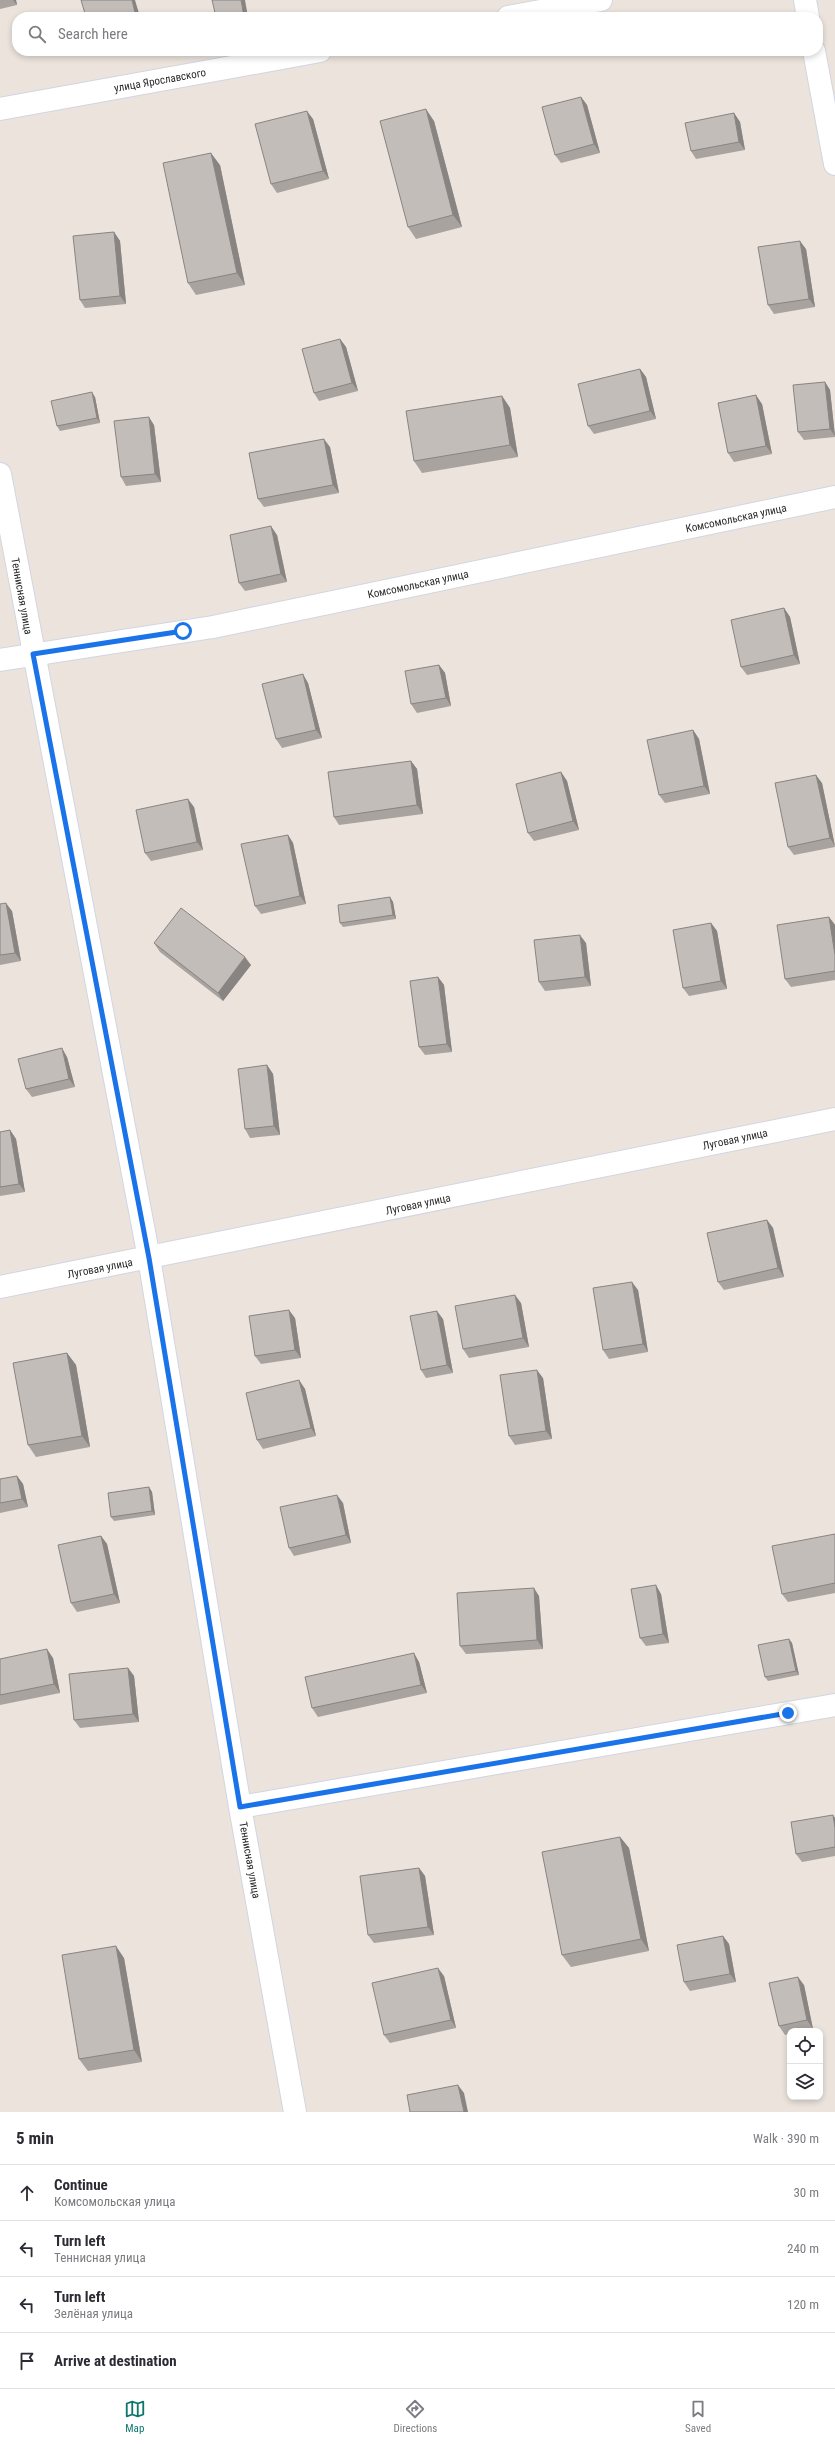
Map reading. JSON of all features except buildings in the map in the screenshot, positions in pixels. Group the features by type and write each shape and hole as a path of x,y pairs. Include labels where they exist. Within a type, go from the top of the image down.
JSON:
{"street":[{"path":"536,12 602,0"},
{"path":"805,0 807,12"},
{"name":"улица Ярославского","path":"0,109 292,56"},
{"path":"815,56 835,164"},
{"name":"Теннисная улица","path":"0,474 149,1258 240,1807 295,2112"},
{"name":"Комсомольская улица","path":"0,660 213,627 835,497"},
{"name":"Луговая улица","path":"0,1287 835,1118"},
{"path":"240,1807 835,1705"}],"route":[{"path":"183,631 33,654 149,1258 240,1807 788,1713"}]}
